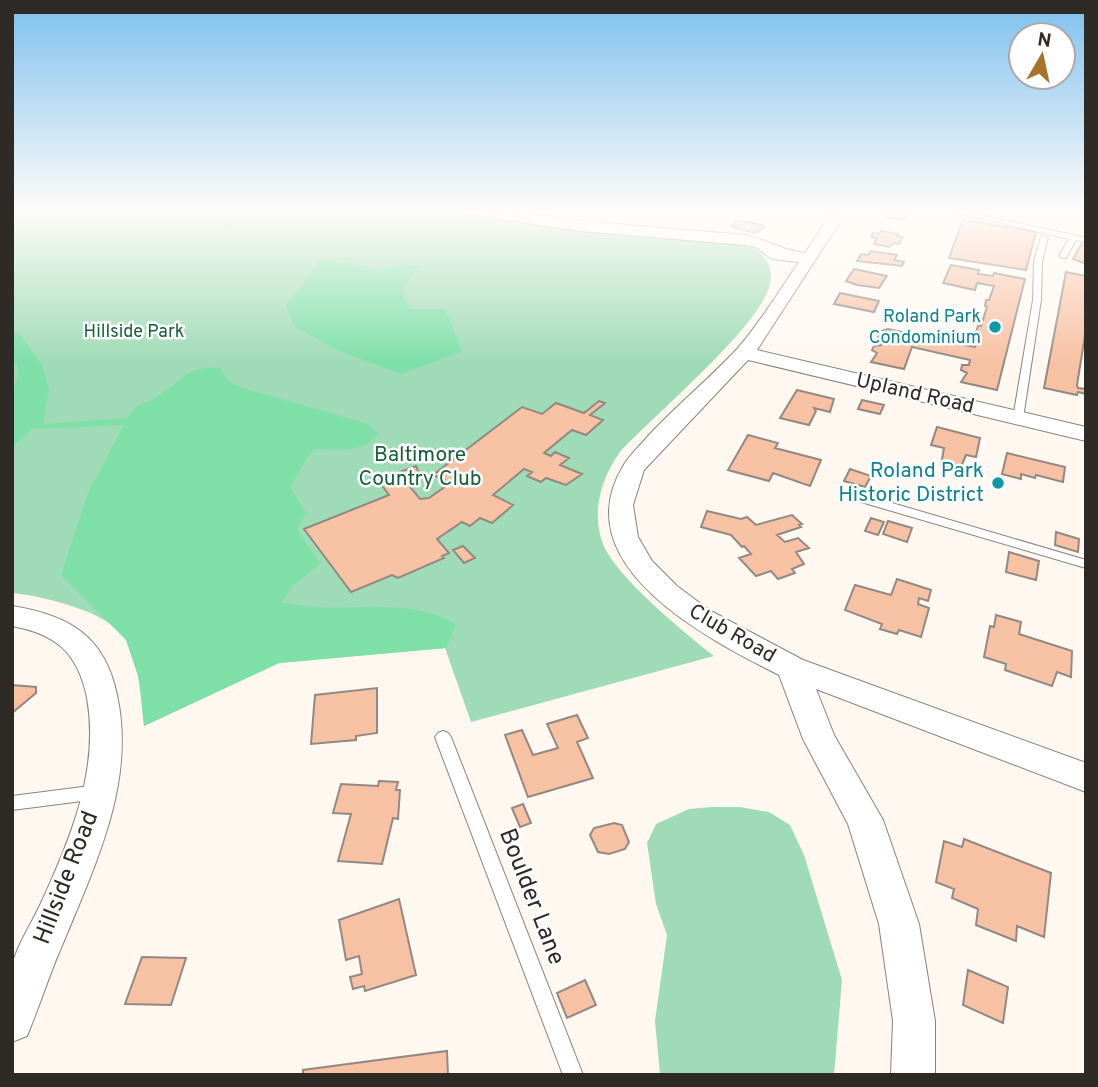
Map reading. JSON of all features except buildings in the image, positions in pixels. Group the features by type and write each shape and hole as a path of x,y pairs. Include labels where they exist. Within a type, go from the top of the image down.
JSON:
{"street":[{"path":"783,262 795,280"},
{"name":"Club Road","path":"807,262 744,353 667,429 633,468 622,502 625,535 631,549 648,573 696,617 792,668 1086,778"},
{"name":"Upland Road","path":"744,353 1086,434"},
{"name":"Hillside Road","path":"12,616 52,625 70,635 85,650 104,696 107,726 105,760 99,792 79,860 12,1021"},
{"path":"792,668 819,739 865,820 899,924 914,1021 913,1075"}],"lane":[{"path":"1018,418 1037,300 1038,262"},
{"path":"865,499 1086,564"},
{"name":"Boulder Lane","path":"443,737 573,1075"},
{"path":"12,803 99,792"}],"green space":[{"name":"Baltimore Country Club","path":"12,262 767,262 771,277 763,302 728,346 620,452 603,484 598,508 600,532 610,557 652,604 714,656 471,722 445,648 279,663 144,726 135,663 127,642 119,631 93,614 76,607 12,593"},
{"path":"319,262 337,262 381,269 419,265 401,292 410,309 445,309 462,351 401,374 337,350 294,326 286,306"},
{"path":"12,333 20,334 43,367 49,389 43,424 128,418 139,405 159,396 186,375 199,369 220,368 228,381 242,388 368,424 378,434 372,440 357,448 315,449 290,487 306,513 297,529 320,564 292,586 282,602 303,606 393,608 436,615 456,625 446,648 279,663 144,726 139,679 126,640 61,575 88,493 124,425 32,429 12,448 12,395 18,374 17,362 12,361"},
{"path":"740,807 769,812 790,825 804,855 842,980 834,1075 660,1075 655,1021 667,935 656,904 647,843 656,824 689,809"}],"place":[{"name":"Roland Park Condominium","path":"995,327"},
{"name":"Roland Park Historic District","path":"998,483"}],"park label":[{"name":"Hillside Park","path":"134,332"}]}
